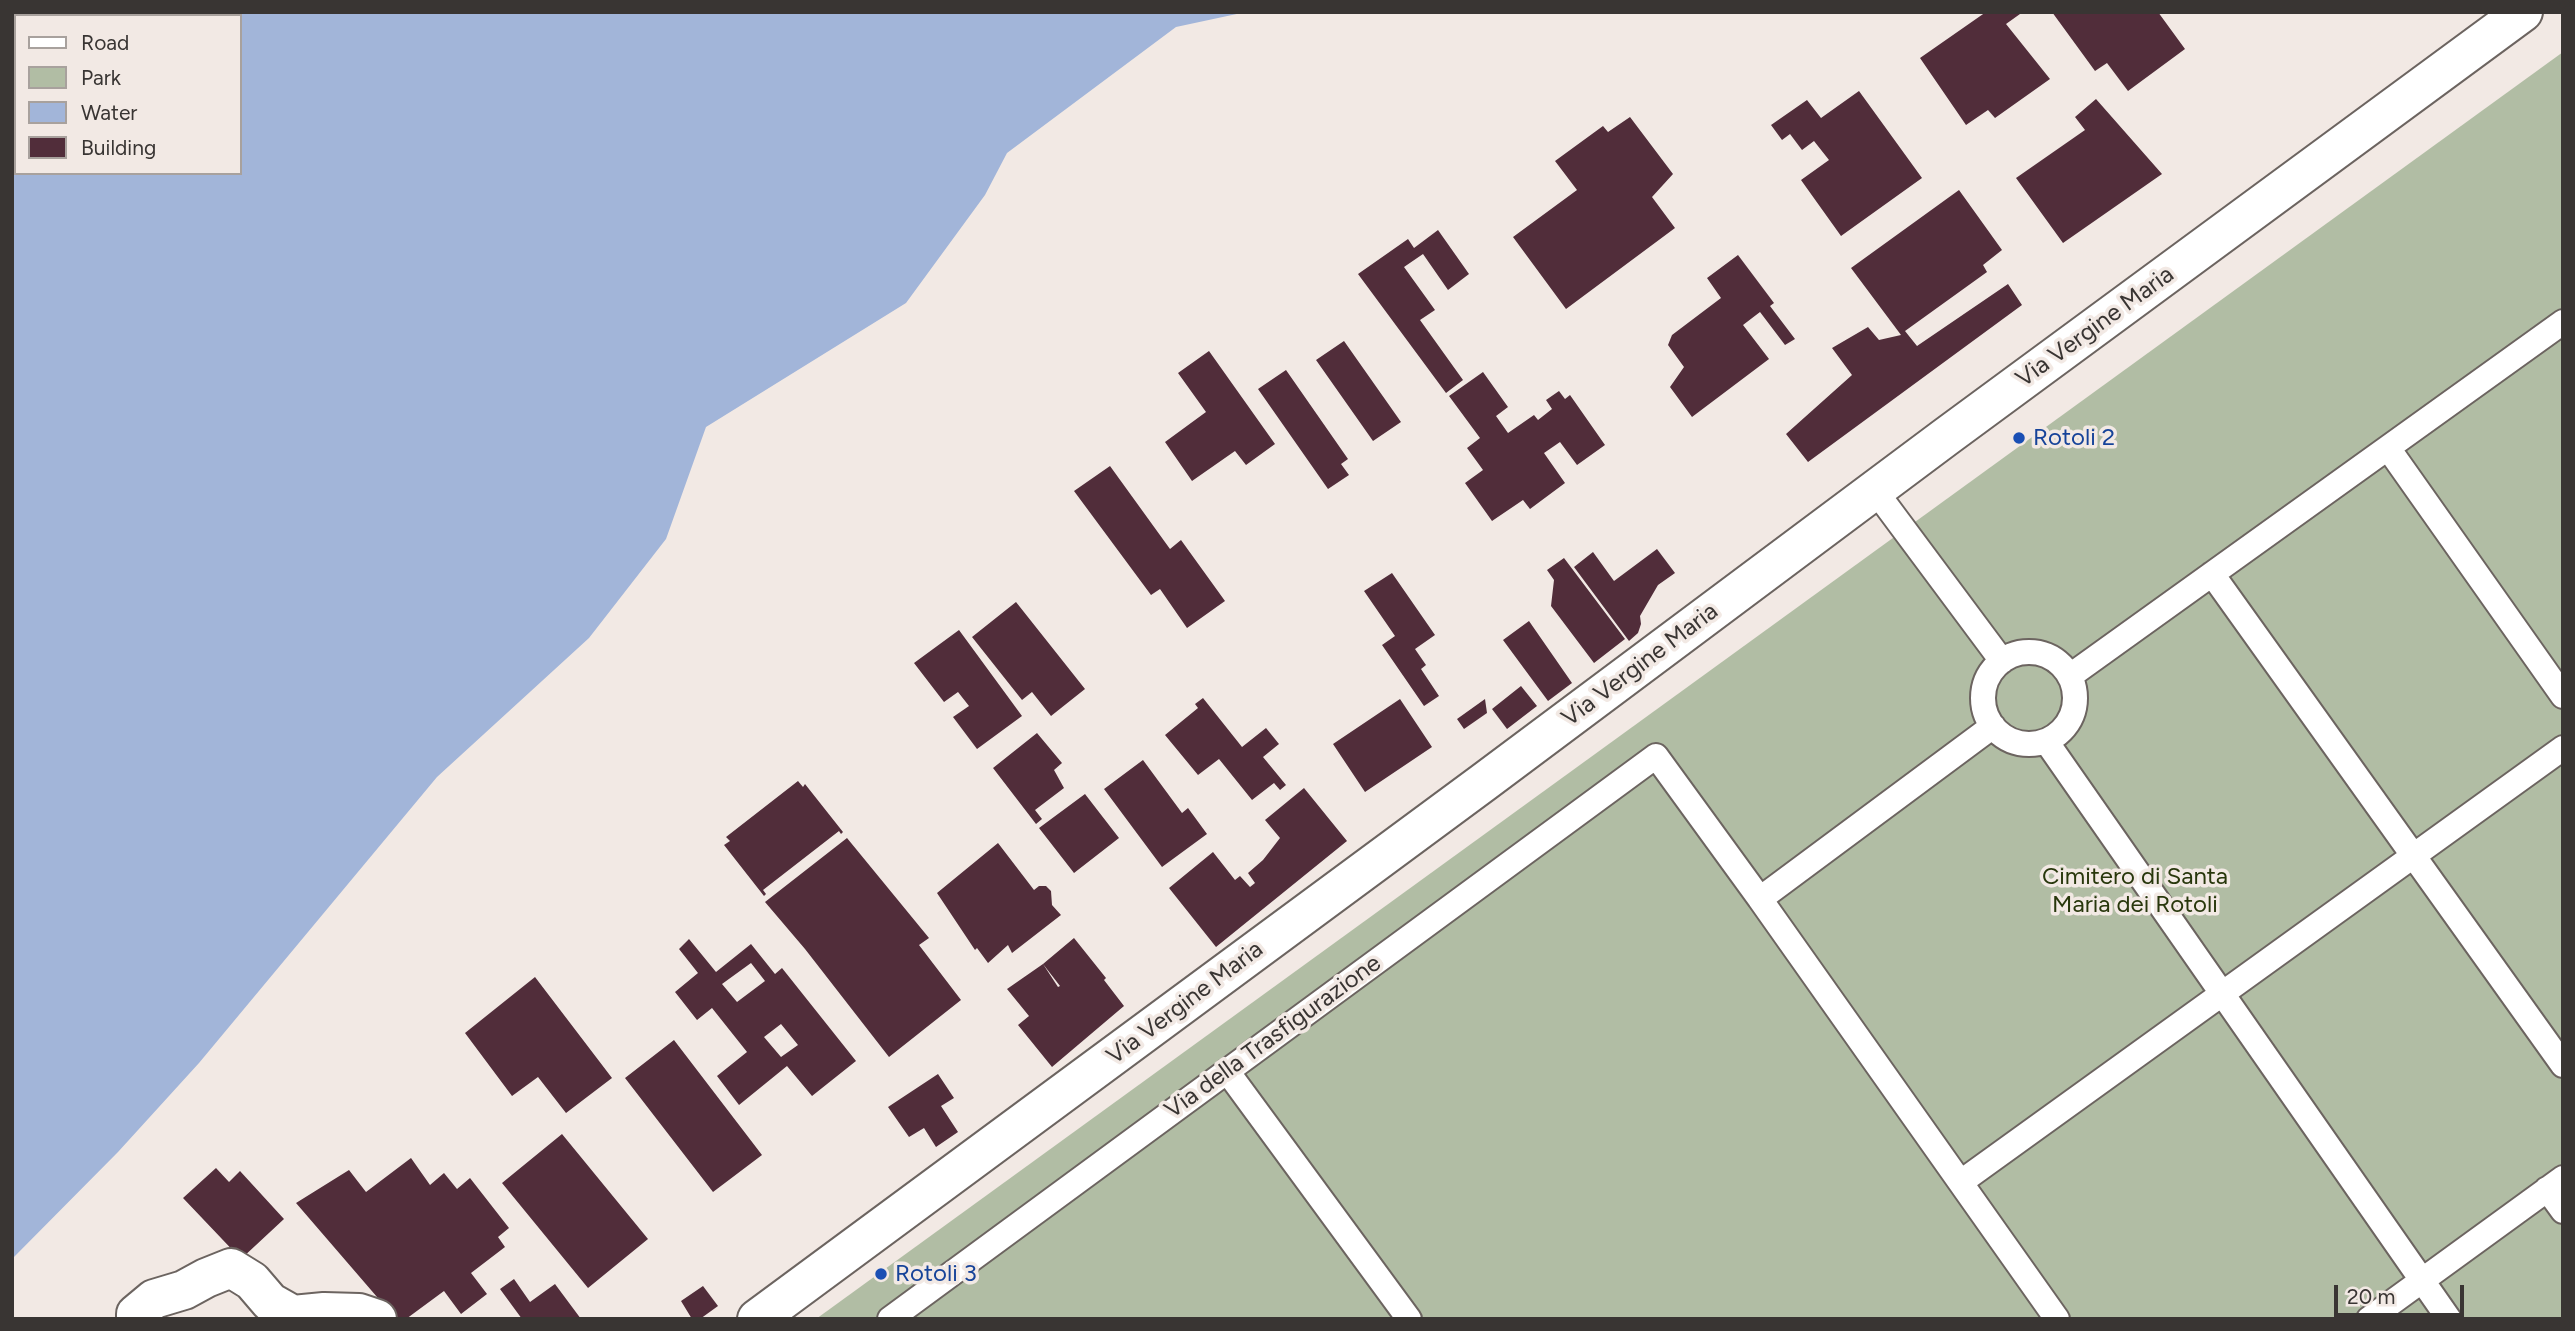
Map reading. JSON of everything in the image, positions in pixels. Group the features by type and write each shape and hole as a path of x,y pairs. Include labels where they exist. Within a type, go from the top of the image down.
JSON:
{"main road":[{"name":"Via Vergine Maria","path":"757,1319 1473,790 1874,489 2524,12"},
{"path":"136,1319 136,1314 154,1299 184,1290 231,1268 252,1281 270,1302 293,1315 359,1313 377,1319"}],"lane":[{"path":"2070,676 2563,322"},
{"path":"2388,448 2563,696"},
{"path":"1874,489 2002,661"},
{"path":"2212,574 2563,1065"},
{"path":"2031,651 2060,663 2070,676 2076,691 2075,706 2069,722 2059,733 2046,741 2017,743 1993,726 1983,699 1991,672 2002,661 2015,654 2031,651"},
{"path":"1993,726 1760,899 2057,1319"},
{"path":"2046,741 2449,1319"},
{"path":"1961,1182 2563,748"},
{"name":"Via della Trasfigurazione","path":"890,1319 1656,755 1760,899"},
{"path":"1227,1071 1409,1319"},
{"path":"2369,1319 2555,1184 2563,1211"}],"green space":[{"name":"Cimitero di Santa Maria dei Rotoli","path":"2563,52 2563,1319 816,1319"}],"water":[{"path":"12,12 1246,12 1176,27 1007,153 985,195 906,303 706,427 666,539 589,638 437,777 199,1063 118,1152 12,1259"}],"building":[{"path":"1986,12 2019,12 2020,14 2006,24 2050,79 1995,118 1988,110 1966,125 1920,58"},
{"path":"2052,12 2158,12 2185,49 2128,91 2107,63 2095,71"},
{"path":"1859,91 1922,178 1841,236 1801,180 1829,160 1814,141 1802,150 1790,134 1782,140 1771,125 1807,100 1821,118"},
{"path":"2096,99 2162,174 2063,243 2016,178 2085,130 2075,117"},
{"path":"1630,117 1673,174 1652,197 1675,228 1566,309 1513,237 1577,190 1555,161 1603,126 1608,132"},
{"path":"1959,190 2002,250 1983,265 1987,272 1905,331 1917,346 2008,284 2022,305 1808,462 1786,434 1852,375 1832,348 1868,327 1879,340 1901,335 1851,268"},
{"path":"1438,230 1469,274 1448,290 1423,254 1404,267 1435,310 1420,320 1463,380 1446,393 1358,274 1408,239 1414,248"},
{"path":"1738,255 1774,303 1770,306 1795,339 1785,345 1760,312 1743,325 1769,359 1692,417 1670,387 1684,367 1668,345 1672,335 1721,298 1707,278"},
{"path":"1344,341 1401,422 1373,441 1316,360"},
{"path":"1209,351 1275,444 1246,465 1235,451 1192,481 1165,442 1206,412 1178,373"},
{"path":"1286,370 1348,459 1341,464 1349,475 1328,489 1258,389"},
{"path":"1483,372 1508,407 1496,416 1508,433 1534,415 1538,420 1552,409 1546,400 1559,391 1565,399 1570,395 1605,445 1577,465 1560,442 1544,453 1565,483 1530,509 1523,500 1492,521 1465,483 1483,470 1467,448 1480,438 1449,396"},
{"path":"1110,466 1170,549 1181,540 1225,601 1187,628 1160,589 1151,595 1074,491"},
{"path":"1657,549 1675,573 1658,585 1640,616 1638,633 1629,641 1574,567 1593,552 1614,581"},
{"path":"1564,558 1625,639 1594,663 1551,606 1554,580 1547,570"},
{"path":"1392,573 1435,635 1415,649 1426,665 1421,669 1439,696 1424,706 1382,645 1395,636 1364,591"},
{"path":"1016,602 1085,689 1051,716 1032,692 1022,700 972,637"},
{"path":"1529,621 1572,683 1548,701 1503,640"},
{"path":"959,630 1022,716 977,749 953,717 969,706 958,692 944,702 914,663"},
{"path":"1521,686 1537,706 1507,729 1492,709"},
{"path":"1203,698 1242,747 1266,728 1279,744 1263,757 1286,785 1280,790 1274,783 1252,800 1219,759 1198,775 1165,735 1198,708 1195,704"},
{"path":"1400,699 1432,747 1365,792 1333,744"},
{"path":"1485,699 1487,713 1464,729 1457,719"},
{"path":"1037,733 1062,763 1054,770 1064,788 1035,810 1042,819 1036,824 993,768"},
{"path":"1143,760 1182,813 1188,808 1207,834 1162,867 1104,789"},
{"path":"798,781 803,787 805,784 843,832 841,834 839,831 763,890 766,894 764,896 724,845 730,841 726,837"},
{"path":"1304,788 1347,841 1216,947 1169,888 1213,852 1235,880 1240,876 1250,887 1255,883 1248,873 1263,860 1280,838 1265,820"},
{"path":"1085,794 1119,838 1074,873 1039,828"},
{"path":"847,838 929,938 919,945 961,1000 889,1057 765,902"},
{"path":"998,843 1034,890 1039,886 1046,886 1051,891 1052,905 1061,915 1012,953 1008,945 988,963 977,948 975,950 937,893"},
{"path":"1074,938 1124,1006 1052,1067 1018,1025 1029,1016 1007,989"},
{"path":"689,939 716,972 751,944 775,974 782,968 856,1061 812,1096 787,1066 739,1105 717,1076 747,1052 712,1008 697,1020 675,992 698,973 679,949","holes":["751,963 765,981 737,1002 722,984","781,1024 798,1045 781,1057 764,1037"]},
{"path":"535,977 612,1078 566,1113 538,1077 512,1096 465,1033"},
{"path":"674,1040 762,1155 713,1192 625,1078"},
{"path":"938,1074 954,1098 941,1106 958,1132 936,1147 924,1128 909,1137 888,1107"},
{"path":"562,1134 648,1239 588,1288 502,1183"},
{"path":"411,1158 430,1185 444,1173 457,1189 470,1178 509,1228 498,1237 505,1247 471,1273 487,1294 461,1314 444,1291 406,1319 396,1319 296,1203 349,1170 366,1192"},
{"path":"216,1168 229,1182 240,1171 284,1219 241,1259 183,1198"},
{"path":"514,1279 530,1302 555,1284 581,1319 522,1319 500,1289"},
{"path":"703,1286 718,1306 700,1319 692,1319 681,1301"}],"place":[{"name":"Rotoli 2","path":"2019,438"},
{"name":"Rotoli 3","path":"881,1274"}]}
